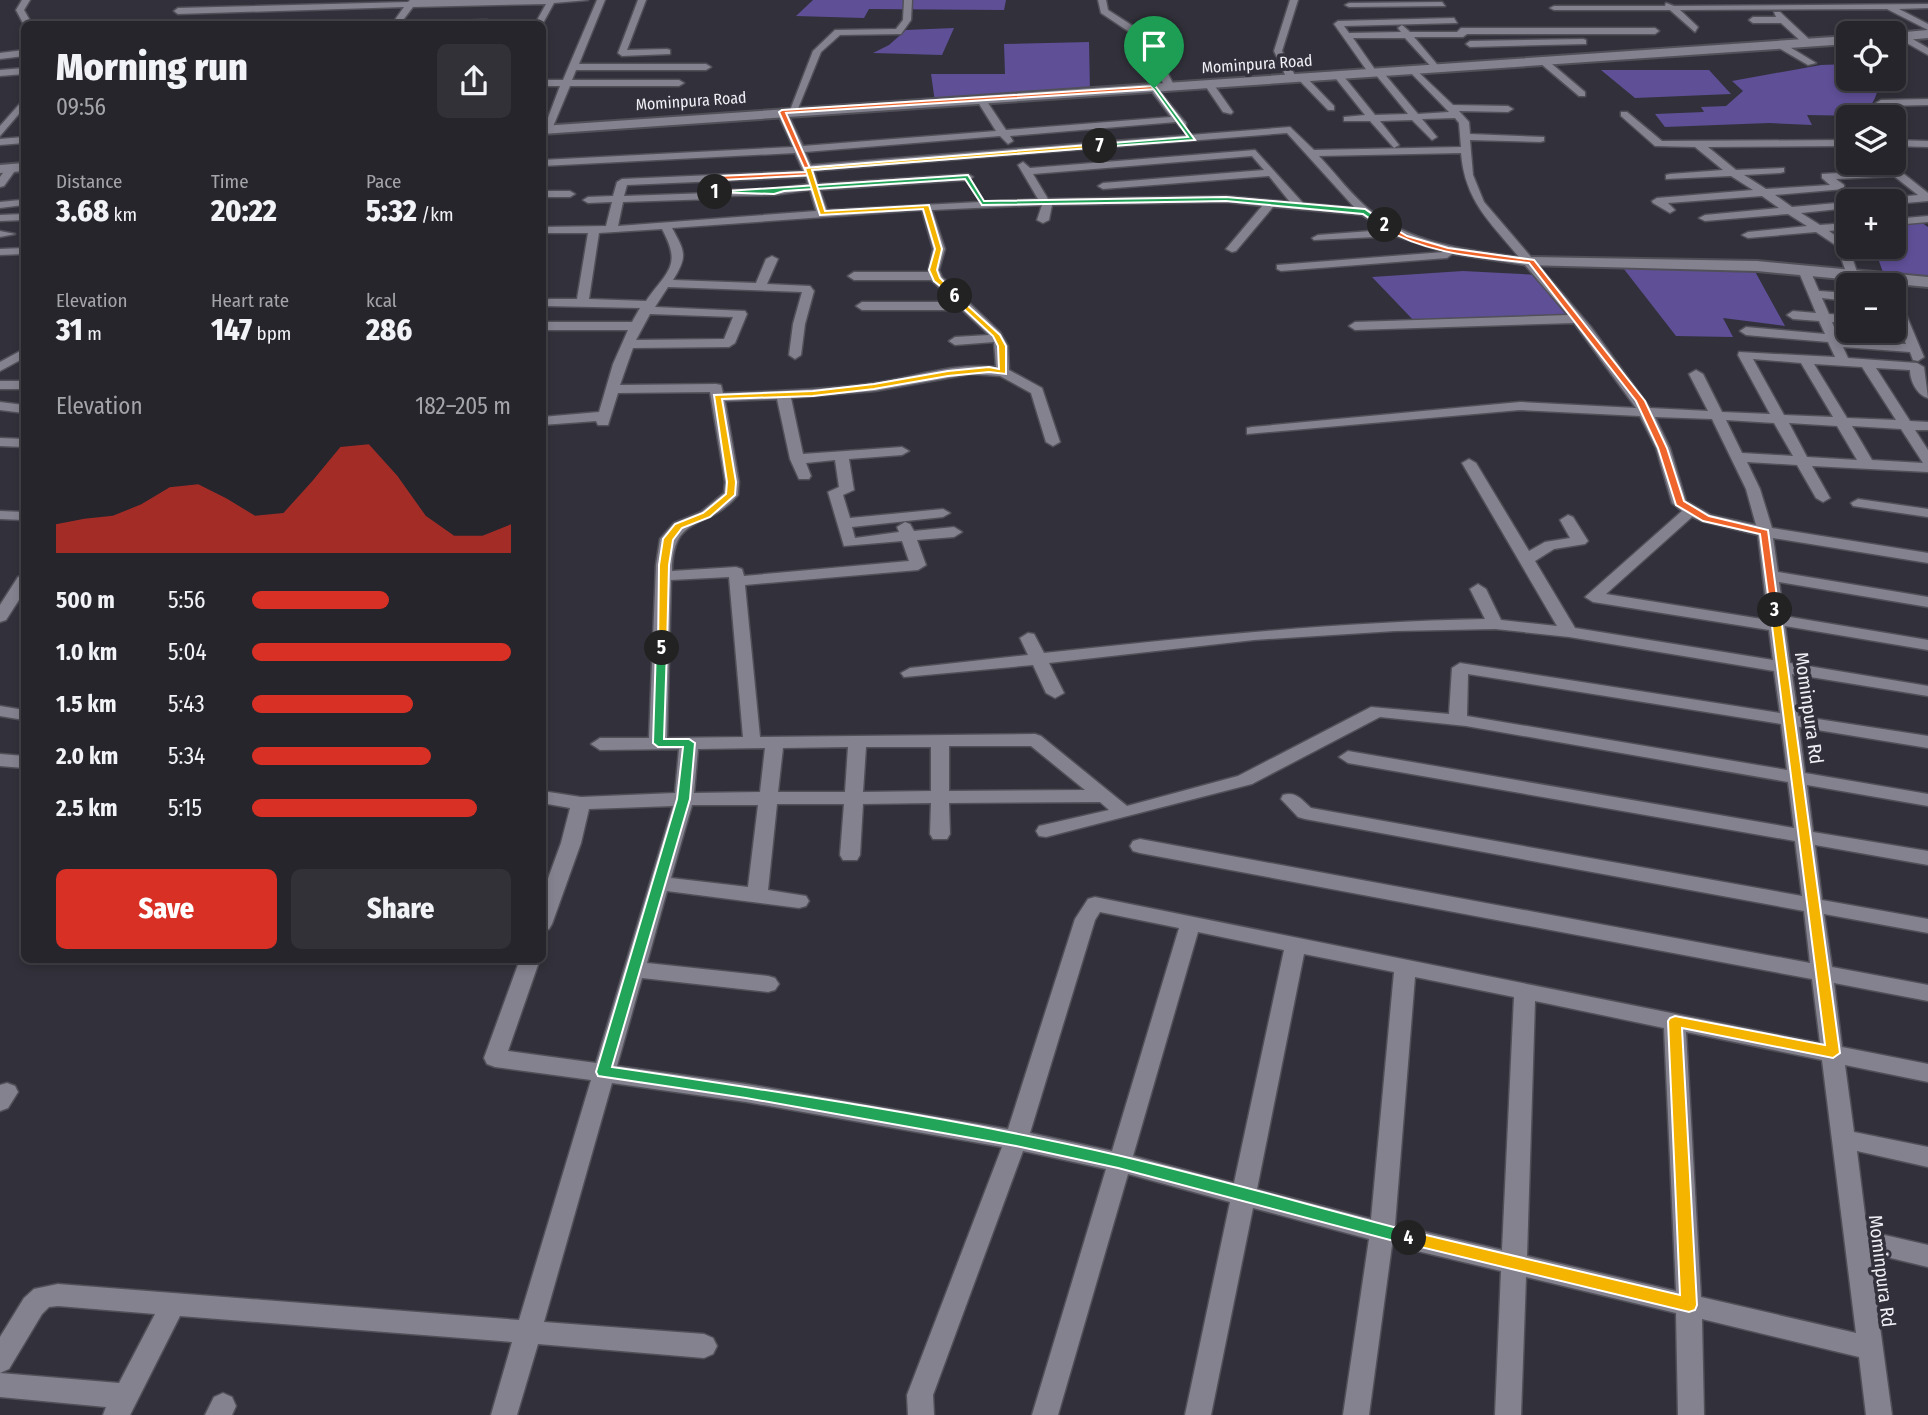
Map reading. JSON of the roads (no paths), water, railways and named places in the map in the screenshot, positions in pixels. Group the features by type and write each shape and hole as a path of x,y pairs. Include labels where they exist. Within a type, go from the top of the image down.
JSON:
{"main road":[{"path":"1906,35 1928,34"},
{"name":"Mominpura Road","path":"546,130 787,111 1209,85 1836,41"},
{"path":"1531,261 1758,266 1836,273"},
{"path":"1906,282 1928,282"}],"street":[{"path":"26,0 20,10 26,21"},
{"path":"225,13 237,0"},
{"path":"542,21 552,0"},
{"path":"178,11 225,13 411,2 584,0"},
{"path":"546,128 568,83 601,0"},
{"path":"642,0 622,53 667,52"},
{"path":"822,213 787,111 817,51 838,32 898,32 907,20 908,0"},
{"path":"1102,0 1104,11 1144,37 1170,87"},
{"path":"1294,0 1278,51 1297,78 1331,108"},
{"path":"1545,0 1599,57"},
{"path":"1664,0 1695,30"},
{"path":"1878,0 1928,27"},
{"path":"488,21 500,1"},
{"path":"398,21 411,2"},
{"path":"1349,5 1372,2 1440,2 1485,65"},
{"path":"1767,5 1808,43"},
{"path":"1554,8 1928,6"},
{"path":"440,15 492,13"},
{"path":"388,16 415,15"},
{"path":"265,19 374,16"},
{"path":"1748,20 1795,18"},
{"path":"1630,19 1698,20"},
{"path":"1432,136 1376,73 1338,24 1454,21"},
{"path":"1397,22 1436,69"},
{"path":"1346,36 1573,30 1655,31"},
{"path":"1906,40 1928,52"},
{"path":"1470,44 1583,42"},
{"path":"1780,45 1811,63"},
{"path":"0,56 21,53"},
{"path":"1543,61 1582,94"},
{"path":"574,67 706,67"},
{"path":"1413,70 1464,122 1468,175 1479,203 1587,330 1645,410 1663,448 1679,503 1706,519 1765,532 1928,558"},
{"path":"0,73 21,71"},
{"path":"1338,75 1394,145"},
{"path":"546,83 679,83"},
{"path":"1209,85 1228,112"},
{"path":"1154,88 1210,157"},
{"path":"981,99 1046,201 1048,207 1043,220"},
{"path":"1881,103 1928,102"},
{"path":"1347,119 1417,117 1508,109"},
{"path":"1624,114 1659,144 1836,143"},
{"path":"0,116 19,116"},
{"path":"2,130 19,116"},
{"path":"546,163 656,160 1178,119"},
{"path":"2,130 21,127"},
{"path":"611,230 622,182 809,171 1290,130 1365,212 1395,233 1468,254 1531,261"},
{"path":"1354,139 1362,150"},
{"path":"1311,153 1540,139"},
{"path":"0,142 21,140"},
{"path":"1697,143 1734,173 1842,245 1851,273"},
{"path":"1906,144 1925,146"},
{"path":"1027,172 1255,153 1299,205"},
{"path":"957,157 975,190"},
{"path":"1090,166 1112,199"},
{"path":"0,184 12,168"},
{"path":"1670,177 1780,170"},
{"path":"1103,186 1272,173"},
{"path":"1670,210 1657,201 1840,187 1826,176 1849,175"},
{"path":"1899,175 1928,198"},
{"path":"709,221 718,178"},
{"path":"588,200 715,195 814,187 975,190 1046,201 1176,198 1271,202 1365,212"},
{"path":"546,230 611,230 926,206 975,190"},
{"path":"546,194 570,194"},
{"path":"1906,200 1928,198"},
{"path":"1232,249 1271,202"},
{"path":"0,205 20,203"},
{"path":"926,206 939,249 933,270 998,338 1002,346 1003,372"},
{"path":"1705,218 1836,206"},
{"path":"0,218 21,218"},
{"path":"1906,221 1928,219"},
{"path":"546,421 603,419 636,326 678,263 679,256 665,225"},
{"path":"1748,235 1836,227"},
{"path":"582,302 594,230"},
{"path":"1318,238 1395,233"},
{"path":"0,252 21,251"},
{"path":"1280,267 1468,254"},
{"path":"760,287 772,259"},
{"path":"1804,270 1843,362"},
{"path":"854,276 936,276"},
{"path":"665,283 808,291 799,324 795,355"},
{"path":"1814,294 1836,296"},
{"path":"549,303 582,302 741,314 729,343 628,344"},
{"path":"862,306 965,306"},
{"path":"1793,315 1836,318"},
{"path":"1354,326 1575,319"},
{"path":"546,326 636,326"},
{"path":"1746,331 1914,349"},
{"path":"1906,336 1919,360 1917,380 1928,394"},
{"path":"955,341 998,338"},
{"path":"1823,498 1744,355 1917,367"},
{"path":"1805,359 1867,464"},
{"path":"1867,364 1928,461"},
{"path":"718,397 874,387 989,369 1003,372 1037,391 1052,442"},
{"name":"Mominpura Rd","path":"1696,374 1753,489 1765,532 1879,1415"},
{"path":"0,385 21,386"},
{"path":"612,389 716,388 732,482 731,495 706,515 679,526 668,539 664,576 658,743"},
{"path":"783,394 797,459 804,476"},
{"path":"0,406 21,410"},
{"path":"1252,431 1520,406 1645,410 1928,426"},
{"path":"0,442 21,443"},
{"path":"797,459 902,451"},
{"path":"842,457 847,490 835,492 849,543 954,531"},
{"path":"1737,457 1928,468"},
{"path":"1469,463 1569,632"},
{"path":"1858,503 1928,513"},
{"path":"1691,510 1593,597 1928,645"},
{"path":"844,523 943,513"},
{"path":"0,515 21,516"},
{"path":"738,581 918,565 902,517"},
{"path":"1527,559 1550,545 1580,541 1567,520"},
{"path":"664,576 736,572 752,742"},
{"path":"1771,576 1928,602"},
{"path":"0,617 21,585"},
{"path":"1478,589 1495,624"},
{"path":"910,673 1254,635 1395,626 1495,624 1569,632 1928,691"},
{"path":"1028,638 1055,693"},
{"path":"1458,720 1460,668 1928,743"},
{"path":"0,711 21,714"},
{"path":"1046,831 1125,813 1245,780 1377,711 1458,720 1928,800"},
{"path":"940,740 940,834"},
{"path":"600,744 1035,740 1125,813"},
{"path":"850,855 857,741"},
{"path":"757,896 775,742"},
{"path":"504,1415 684,799 689,743"},
{"path":"1348,757 1928,858"},
{"path":"0,760 21,762"},
{"path":"546,798 581,803 684,799 1104,796"},
{"path":"1290,799 1305,813 1928,926"},
{"path":"546,913 571,843 581,803"},
{"path":"1140,846 1928,993"},
{"path":"659,883 799,901"},
{"path":"921,1415 920,1395 1016,1140 1089,911 1095,904 1928,1073"},
{"path":"1045,1415 1191,923"},
{"path":"1198,1415 1295,946"},
{"path":"529,963 495,1058 746,1093 1016,1140 1118,1162 1382,1232 1870,1348"},
{"path":"1356,1415 1382,1232 1405,968"},
{"path":"634,969 768,984"},
{"path":"1508,1415 1525,992"},
{"path":"1675,1021 1689,1305 1691,1415"},
{"path":"1844,1139 1928,1157"},
{"path":"1857,1239 1928,1256"},
{"path":"0,1362 33,1306 43,1297 58,1295 704,1346"},
{"path":"0,1385 121,1405 173,1305"}]}
